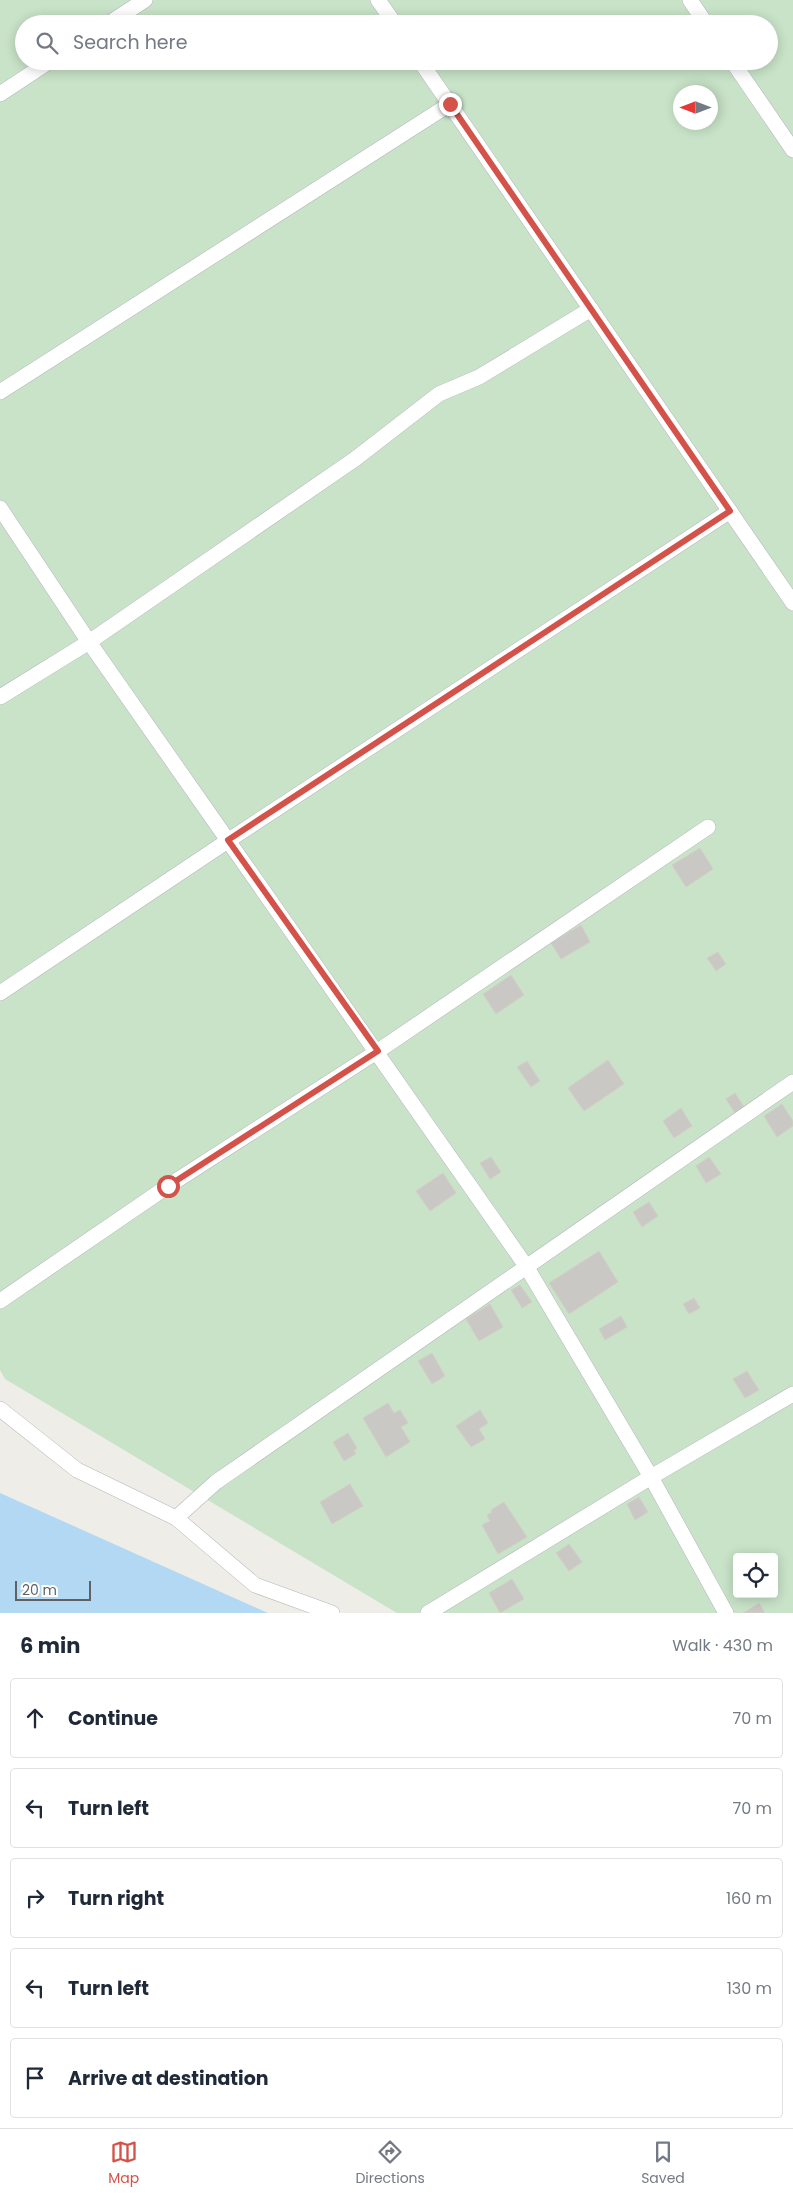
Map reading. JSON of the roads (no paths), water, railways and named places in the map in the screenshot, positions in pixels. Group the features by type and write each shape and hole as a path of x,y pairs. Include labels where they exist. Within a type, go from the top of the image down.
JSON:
{"lane":[{"path":"122,15 145,0"},
{"path":"378,0 389,15"},
{"path":"690,0 700,15"},
{"path":"0,94 36,70"},
{"path":"426,70 793,604"},
{"path":"738,70 793,150"},
{"path":"0,392 450,104"},
{"path":"0,697 89,642 355,458 439,394 480,377 591,309"},
{"path":"0,508 89,642 378,1051 526,1266 651,1477 726,1613"},
{"path":"0,993 228,840 730,511"},
{"path":"0,1301 168,1186 378,1051 708,827"},
{"path":"176,1518 216,1482 793,1082"},
{"path":"428,1613 651,1477 793,1394"},
{"path":"0,1409 78,1470 176,1518 254,1585 332,1613"}],"water":[{"path":"0,1493 268,1613 0,1613"}]}
